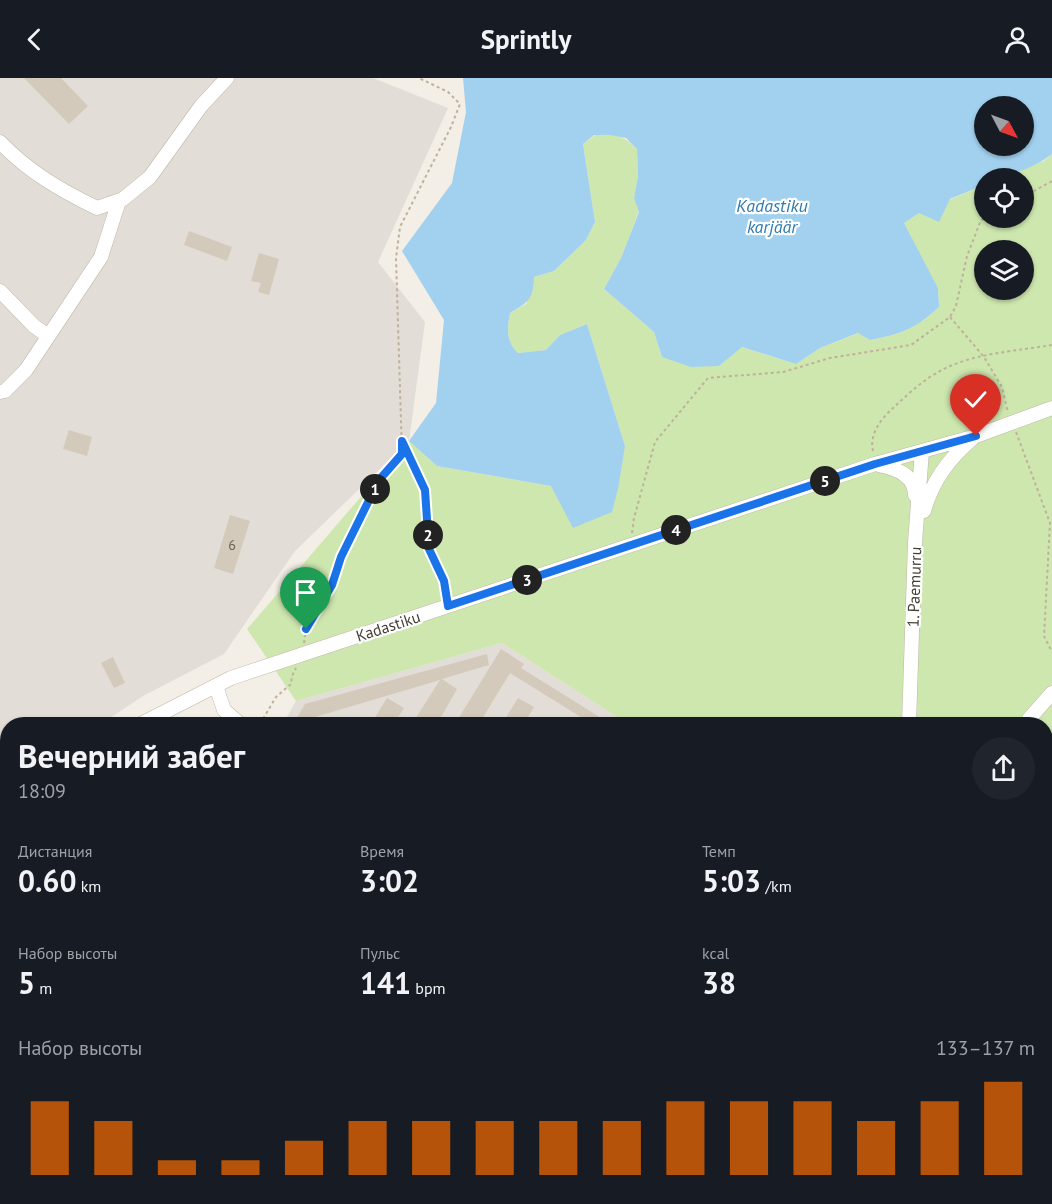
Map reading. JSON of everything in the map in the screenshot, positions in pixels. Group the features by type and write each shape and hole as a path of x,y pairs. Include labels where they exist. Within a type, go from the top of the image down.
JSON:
{"street":[{"path":"0,142 22,164 63,191 97,208 119,201 150,177 201,106 227,78"},
{"path":"0,392 5,391 26,370 101,257 119,201"},
{"path":"0,291 34,326 48,336"},
{"name":"Kadastiku","path":"155,717 231,678 875,464 976,436 1052,408"},
{"path":"915,542 929,491 945,465 976,436"},
{"name":"1. Paemurru","path":"909,717 915,542 922,451"},
{"path":"875,464 893,467 911,481 915,489 915,542"},
{"path":"216,686 224,717"},
{"path":"1031,717 1052,693"},
{"path":"224,710 232,717"}],"path":[{"path":"264,717 276,698 291,684 292,676 303,654 306,629 332,585 341,557 379,480 402,454 396,258 400,227 451,127 460,104 448,92 419,78"},
{"path":"1034,191 1052,181"},
{"path":"632,545 634,518 655,442 708,378 783,372 830,358 911,345 950,317 956,306 967,256 978,228"},
{"path":"950,317 984,357 1002,387 1005,403 1050,523 1044,636 1052,652"},
{"path":"875,464 872,445 874,432 886,415 909,393 940,371 984,357 1052,345"},
{"path":"402,441 425,490 429,549 444,581 448,606"}],"shaded area":[{"path":"0,78 373,78 448,108 378,262 425,322 409,441 295,551 224,654 143,696 112,717 0,717"},
{"path":"502,643 617,717 287,717 296,701"},
{"path":"1052,694 1052,717 1047,717"}],"green space":[{"path":"595,135 613,135 627,140 637,149 638,176 634,198 639,211 621,258 604,289 654,332 662,357 719,366 741,347 796,364 820,348 859,333 871,340 900,333 923,321 939,307 938,288 903,223 919,213 974,189 974,228 1034,228 1034,168 1025,168 1044,161 1052,154 1052,717 617,717 502,643 296,701 247,629 409,441 437,466 551,486 625,446 587,324 560,335 546,350 518,353 508,335 510,313 526,304 534,277 554,271 586,240 595,222 583,144"}],"water":[{"name":"Kadastiku karjäär","path":"463,78 1052,78 1052,154 1027,168 974,168 974,189 950,199 939,222 919,213 904,223 938,288 939,307 923,321 900,333 870,340 858,333 820,348 796,364 742,347 719,366 691,367 662,357 654,332 604,289 621,258 639,212 634,198 638,176 637,149 626,138 610,135 594,135 583,144 595,222 586,240 554,271 534,277 529,299 510,313 508,324 509,339 518,353 546,350 560,335 587,324 625,446 612,512 573,528 551,486 437,466 409,441 436,403 444,320 402,251 452,183 466,112"}],"building":[{"path":"24,78 61,78 88,106 69,124"},
{"path":"189,231 232,247 227,261 184,245"},
{"path":"259,253 279,259 269,295 258,292 261,283 251,281"},
{"path":"69,430 92,437 87,456 63,449"},
{"path":"230,515 250,521 233,574 214,568"},
{"path":"501,649 524,664 521,668 600,717 581,717 510,673 483,717 459,717"},
{"path":"487,654 489,665 442,679 457,689 441,717 416,717 440,680 315,717 297,717 305,704"},
{"path":"113,657 125,683 114,688 101,663"},
{"path":"387,698 404,708 398,717 375,717"},
{"path":"518,698 534,707 528,717 506,717"}],"route":[{"path":"306,629 332,585 341,557 379,480 402,454 402,441 425,490 429,549 444,581 448,606 875,464 976,436"}]}
